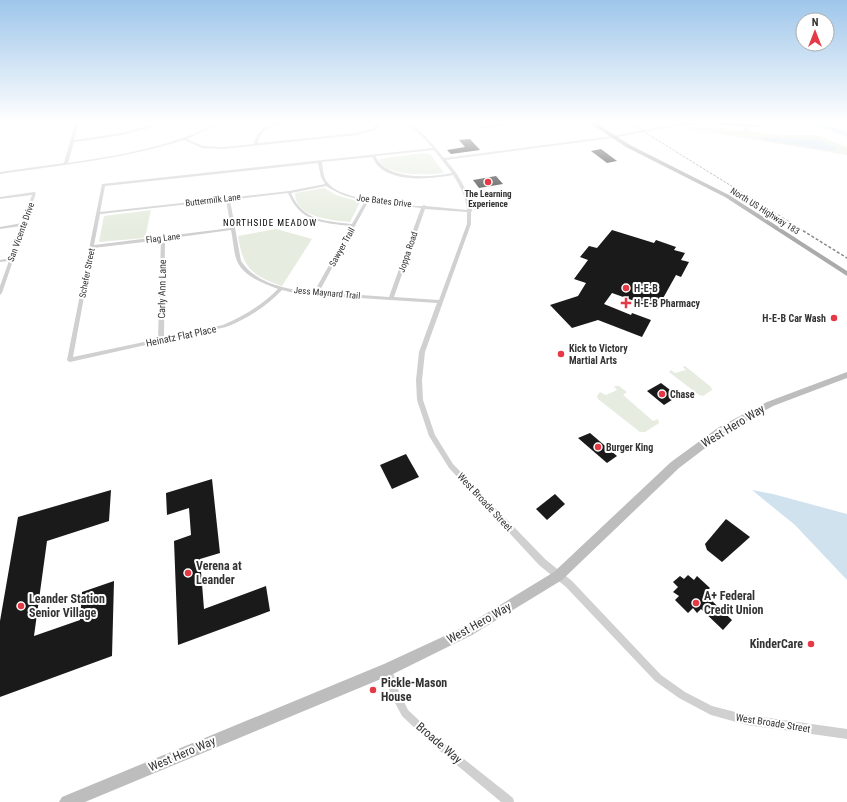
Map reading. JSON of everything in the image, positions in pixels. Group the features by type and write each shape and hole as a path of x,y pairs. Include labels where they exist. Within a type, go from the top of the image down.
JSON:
{"main road":[{"name":"North US Highway 183","path":"652,157 731,199 847,274"},
{"name":"West Hero Way","path":"67,802 388,669 468,632 558,576 675,465 722,430 770,404 847,375"}],"street":[{"path":"66,164 68,157"},
{"path":"0,173 107,157"},
{"path":"327,185 324,180 320,162 361,157"},
{"path":"375,157 380,167 397,173 424,177 455,174"},
{"path":"442,159 454,157"},
{"name":"West Broade Street","path":"442,159 455,174 467,196 470,211 469,224 422,352 419,373 420,400 432,436 451,466 538,559 568,584 658,678 682,695 711,710 748,720 847,734"},
{"name":"Schefer Street","path":"70,360 103,185 320,162"},
{"name":"Buttermilk Lane","path":"98,214 289,192 327,185"},
{"name":"Joe Bates Drive","path":"327,185 340,194 367,200 470,211"},
{"path":"289,192 295,206 306,214 325,221 354,225"},
{"name":"San Vicente Drive","path":"0,198 34,193 0,293"},
{"name":"Jess Maynard Trail","path":"228,199 237,253 244,269 261,281 281,288 316,293 440,302"},
{"name":"Sawyer Trail","path":"316,293 367,200"},
{"name":"Joppa Road","path":"392,299 424,206"},
{"path":"0,228 24,224"},
{"name":"Flag Lane","path":"92,247 233,229"},
{"name":"Carly Ann Lane","path":"162,340 163,238"},
{"path":"0,261 11,259"},
{"name":"Heinatz Flat Place","path":"70,360 224,326 244,318 259,309 281,288"},
{"name":"Broade Way","path":"388,669 395,693 405,713 437,743 509,802"}],"shaded area":[{"path":"391,157 433,157 444,173 408,174 398,172 383,165 379,159"},
{"path":"324,188 336,195 360,202 350,222 325,219 308,213 301,208 295,193"},
{"path":"151,210 145,238 99,242 104,216"},
{"path":"276,229 312,239 282,286 263,278 250,269 243,256 238,236"},
{"path":"685,366 711,387 712,390 703,396 699,395 669,372 671,370 675,373 686,370 683,367"},
{"path":"614,386 619,386 627,392 623,395 653,421 658,419 659,423 645,432 640,432 598,399 597,396 600,392 606,395 617,390"}],"water":[{"path":"752,490 773,494 847,514 847,580 795,525"}],"building":[{"path":"600,157 612,157 617,161 607,163"},
{"name":"The Learning Experience","path":"496,176 503,184 479,188 473,180"},
{"name":"H-E-B","path":"612,230 654,243 656,240 676,247 674,250 685,253 681,260 689,262 681,277 676,275 657,309 612,293 604,304 631,315 632,313 651,320 642,337 598,320 572,328 550,305 578,296 586,283 574,279 588,260 580,257 589,246 597,248"},
{"name":"Chase","path":"661,383 678,396 664,405 647,391"},
{"name":"Burger King","path":"590,433 617,456 607,463 578,438"},
{"path":"406,454 419,477 392,489 380,465"},
{"name":"Verena at Leander","path":"212,479 220,553 200,559 204,609 266,586 270,611 178,645 174,541 191,535 189,508 167,515 166,493"},
{"name":"Leander Station Senior Village","path":"111,490 109,521 47,541 34,636 80,620 82,592 114,581 112,656 0,697 0,621 18,517"},
{"path":"555,494 565,504 547,520 536,509"},
{"path":"726,519 750,537 722,562 707,550 705,544"},
{"name":"A+ Federal Credit Union","path":"688,575 694,580 697,576 710,588 707,591 712,596 710,599 732,620 723,630 701,609 697,613 693,608 688,613 675,600 679,596 673,592 678,587 673,582 680,576 684,579"}],"railway":[{"path":"685,157 754,200"},
{"path":"752,199 847,258"}],"place":[{"name":"The Learning Experience","path":"488,182"},
{"name":"H-E-B","path":"626,288"},
{"name":"H-E-B Pharmacy","path":"626,303"},
{"name":"H-E-B Car Wash","path":"834,318"},
{"name":"Kick to Victory Martial Arts","path":"561,354"},
{"name":"Chase","path":"662,394"},
{"name":"Burger King","path":"598,447"},
{"name":"Verena at Leander","path":"188,573"},
{"name":"A+ Federal Credit Union","path":"696,603"},
{"name":"Leander Station Senior Village","path":"21,606"},
{"name":"KinderCare","path":"811,644"},
{"name":"Pickle-Mason House","path":"373,690"}],"district":[{"name":"NORTHSIDE MEADOW","path":"270,223"}]}
